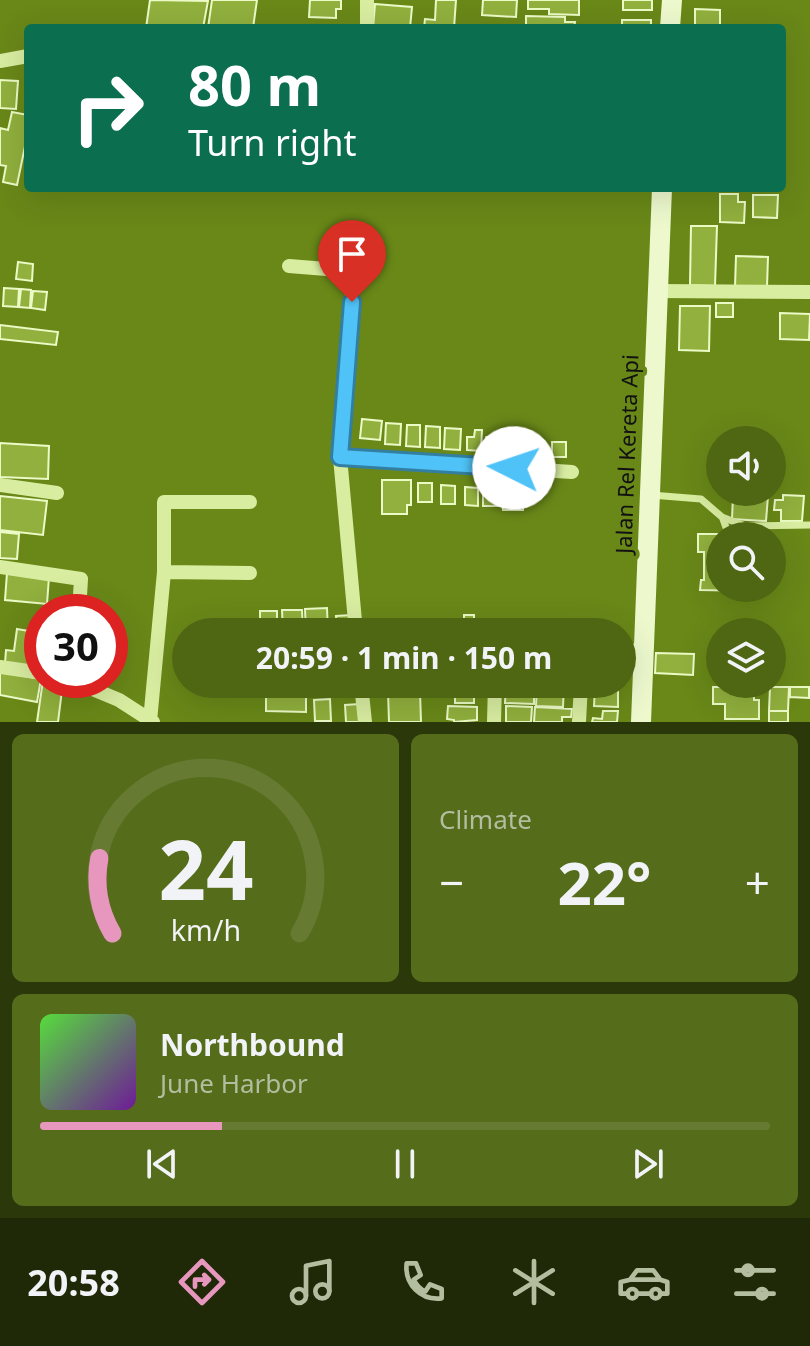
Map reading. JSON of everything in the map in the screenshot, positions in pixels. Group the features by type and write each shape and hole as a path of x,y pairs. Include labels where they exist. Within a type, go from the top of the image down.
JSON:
{"main road":[{"path":"670,24 672,0"},
{"name":"Jalan Rel Kereta Api","path":"636,618 649,495 662,192"},
{"name":"Jalan Rel Kereta Api","path":"636,682 641,722"}],"street":[{"path":"367,0 367,24"},
{"path":"0,61 24,57"},
{"path":"289,266 351,271 352,302 340,457 355,618"},
{"path":"657,291 810,292"},
{"path":"340,457 572,472"},
{"path":"0,485 57,493"},
{"path":"114,698 151,721 164,572 164,502 250,502"},
{"path":"0,567 81,579 80,594"},
{"path":"164,572 250,573"},
{"path":"0,667 24,670"},
{"path":"362,698 365,722"},
{"path":"494,722 495,698"},
{"path":"579,722 580,698"}],"lane":[{"path":"649,495 701,499 722,517 751,527 810,525"},
{"path":"722,517 724,522"}],"building":[{"path":"150,0 208,1 204,24 147,24"},
{"path":"212,0 257,0 254,24 209,24"},
{"path":"310,0 341,0 341,9 336,9 336,18 309,17"},
{"path":"436,0 456,0 454,24 424,24 425,19 435,20"},
{"path":"483,0 517,0 516,17 482,15"},
{"path":"528,0 579,0 579,15 549,14 549,9 528,9"},
{"path":"623,0 652,0 652,10 623,10"},
{"path":"375,4 412,7 410,24 373,24"},
{"path":"695,9 720,10 720,24 695,24"},
{"path":"526,16 565,17 565,22 575,22 575,24 526,24"},
{"path":"622,20 651,20 651,24 622,24"},
{"path":"0,80 18,81 16,109 0,108"},
{"path":"12,112 24,114 24,151 17,185 3,182 6,166 0,165 0,128 8,130"},
{"path":"720,194 738,194 738,202 745,202 744,223 720,222"},
{"path":"753,195 778,195 777,218 753,217"},
{"path":"691,226 717,226 715,286 690,285"},
{"path":"736,256 768,257 767,287 735,287"},
{"path":"18,262 33,264 32,281 16,279"},
{"path":"4,288 19,289 18,307 3,306"},
{"path":"21,289 31,290 30,308 19,307"},
{"path":"33,291 47,292 45,310 31,308"},
{"path":"716,303 733,303 733,317 716,317"},
{"path":"680,306 710,306 709,351 679,350"},
{"path":"780,313 810,314 809,340 780,339"},
{"path":"0,325 58,332 56,345 0,339"},
{"path":"362,419 382,421 380,440 360,438"},
{"path":"386,423 401,424 400,445 385,444"},
{"path":"407,425 420,425 420,447 406,446"},
{"path":"426,426 440,427 440,448 425,447"},
{"path":"445,428 461,429 460,450 444,449"},
{"path":"475,430 482,430 481,451 467,450 467,437 474,437"},
{"path":"519,435 524,435 525,455 508,456 508,439 519,439"},
{"path":"486,437 503,438 502,452 488,451"},
{"path":"552,442 566,442 566,457 552,457"},
{"path":"0,443 49,446 48,479 0,477"},
{"path":"382,480 411,480 411,505 407,505 407,514 382,514"},
{"path":"418,483 432,483 432,502 418,502"},
{"path":"441,485 455,486 455,504 441,504"},
{"path":"465,487 478,488 478,506 465,505"},
{"path":"483,487 501,490 500,506 483,506"},
{"path":"518,488 518,491 523,491 523,510 503,510 502,499 506,498 506,489"},
{"path":"786,495 804,496 802,521 781,521 781,510 774,510 774,506 786,506"},
{"path":"0,496 47,501 43,535 0,530"},
{"path":"733,506 767,506 766,521 732,519"},
{"path":"0,532 19,534 17,559 0,558"},
{"path":"698,534 706,534 706,590 700,590 701,580 704,580 704,552 698,552"},
{"path":"7,573 49,577 48,594 24,594 24,602 5,600"},
{"path":"327,608 327,618 305,618 305,609"},
{"path":"282,610 302,610 302,618 282,618"},
{"path":"260,611 277,611 277,618 260,618"},
{"path":"352,615 352,618 336,618"},
{"path":"17,629 24,630 24,665 5,663 6,650 14,651"},
{"path":"656,653 694,654 693,675 655,673"},
{"path":"0,672 24,676 24,698 38,698 37,702 0,695"},
{"path":"786,687 789,687 788,711 769,711 770,698 786,698"},
{"path":"790,687 809,687 809,698 790,697"},
{"path":"40,698 61,698 58,722 37,722"},
{"path":"266,698 306,698 306,712 266,711"},
{"path":"388,698 420,698 421,722 389,722"},
{"path":"455,698 474,698 474,703 455,703"},
{"path":"505,698 534,698 534,704 505,703"},
{"path":"536,698 563,698 563,707 536,706"},
{"path":"594,698 618,698 618,707 594,706"},
{"path":"713,698 754,698 759,700 759,719 725,719 725,704 713,704"},
{"path":"330,699 331,721 315,721 314,700"},
{"path":"359,704 360,722 346,722 345,705"},
{"path":"448,706 477,707 477,720 454,722 447,719"},
{"path":"506,706 532,707 531,722 506,722"},
{"path":"535,707 572,709 571,717 562,717 562,722 534,722"},
{"path":"603,711 618,711 617,722 592,722 593,718 602,719"},
{"path":"769,711 788,711 788,722 769,722"}],"route":[{"path":"352,302 340,457 514,468"}]}
